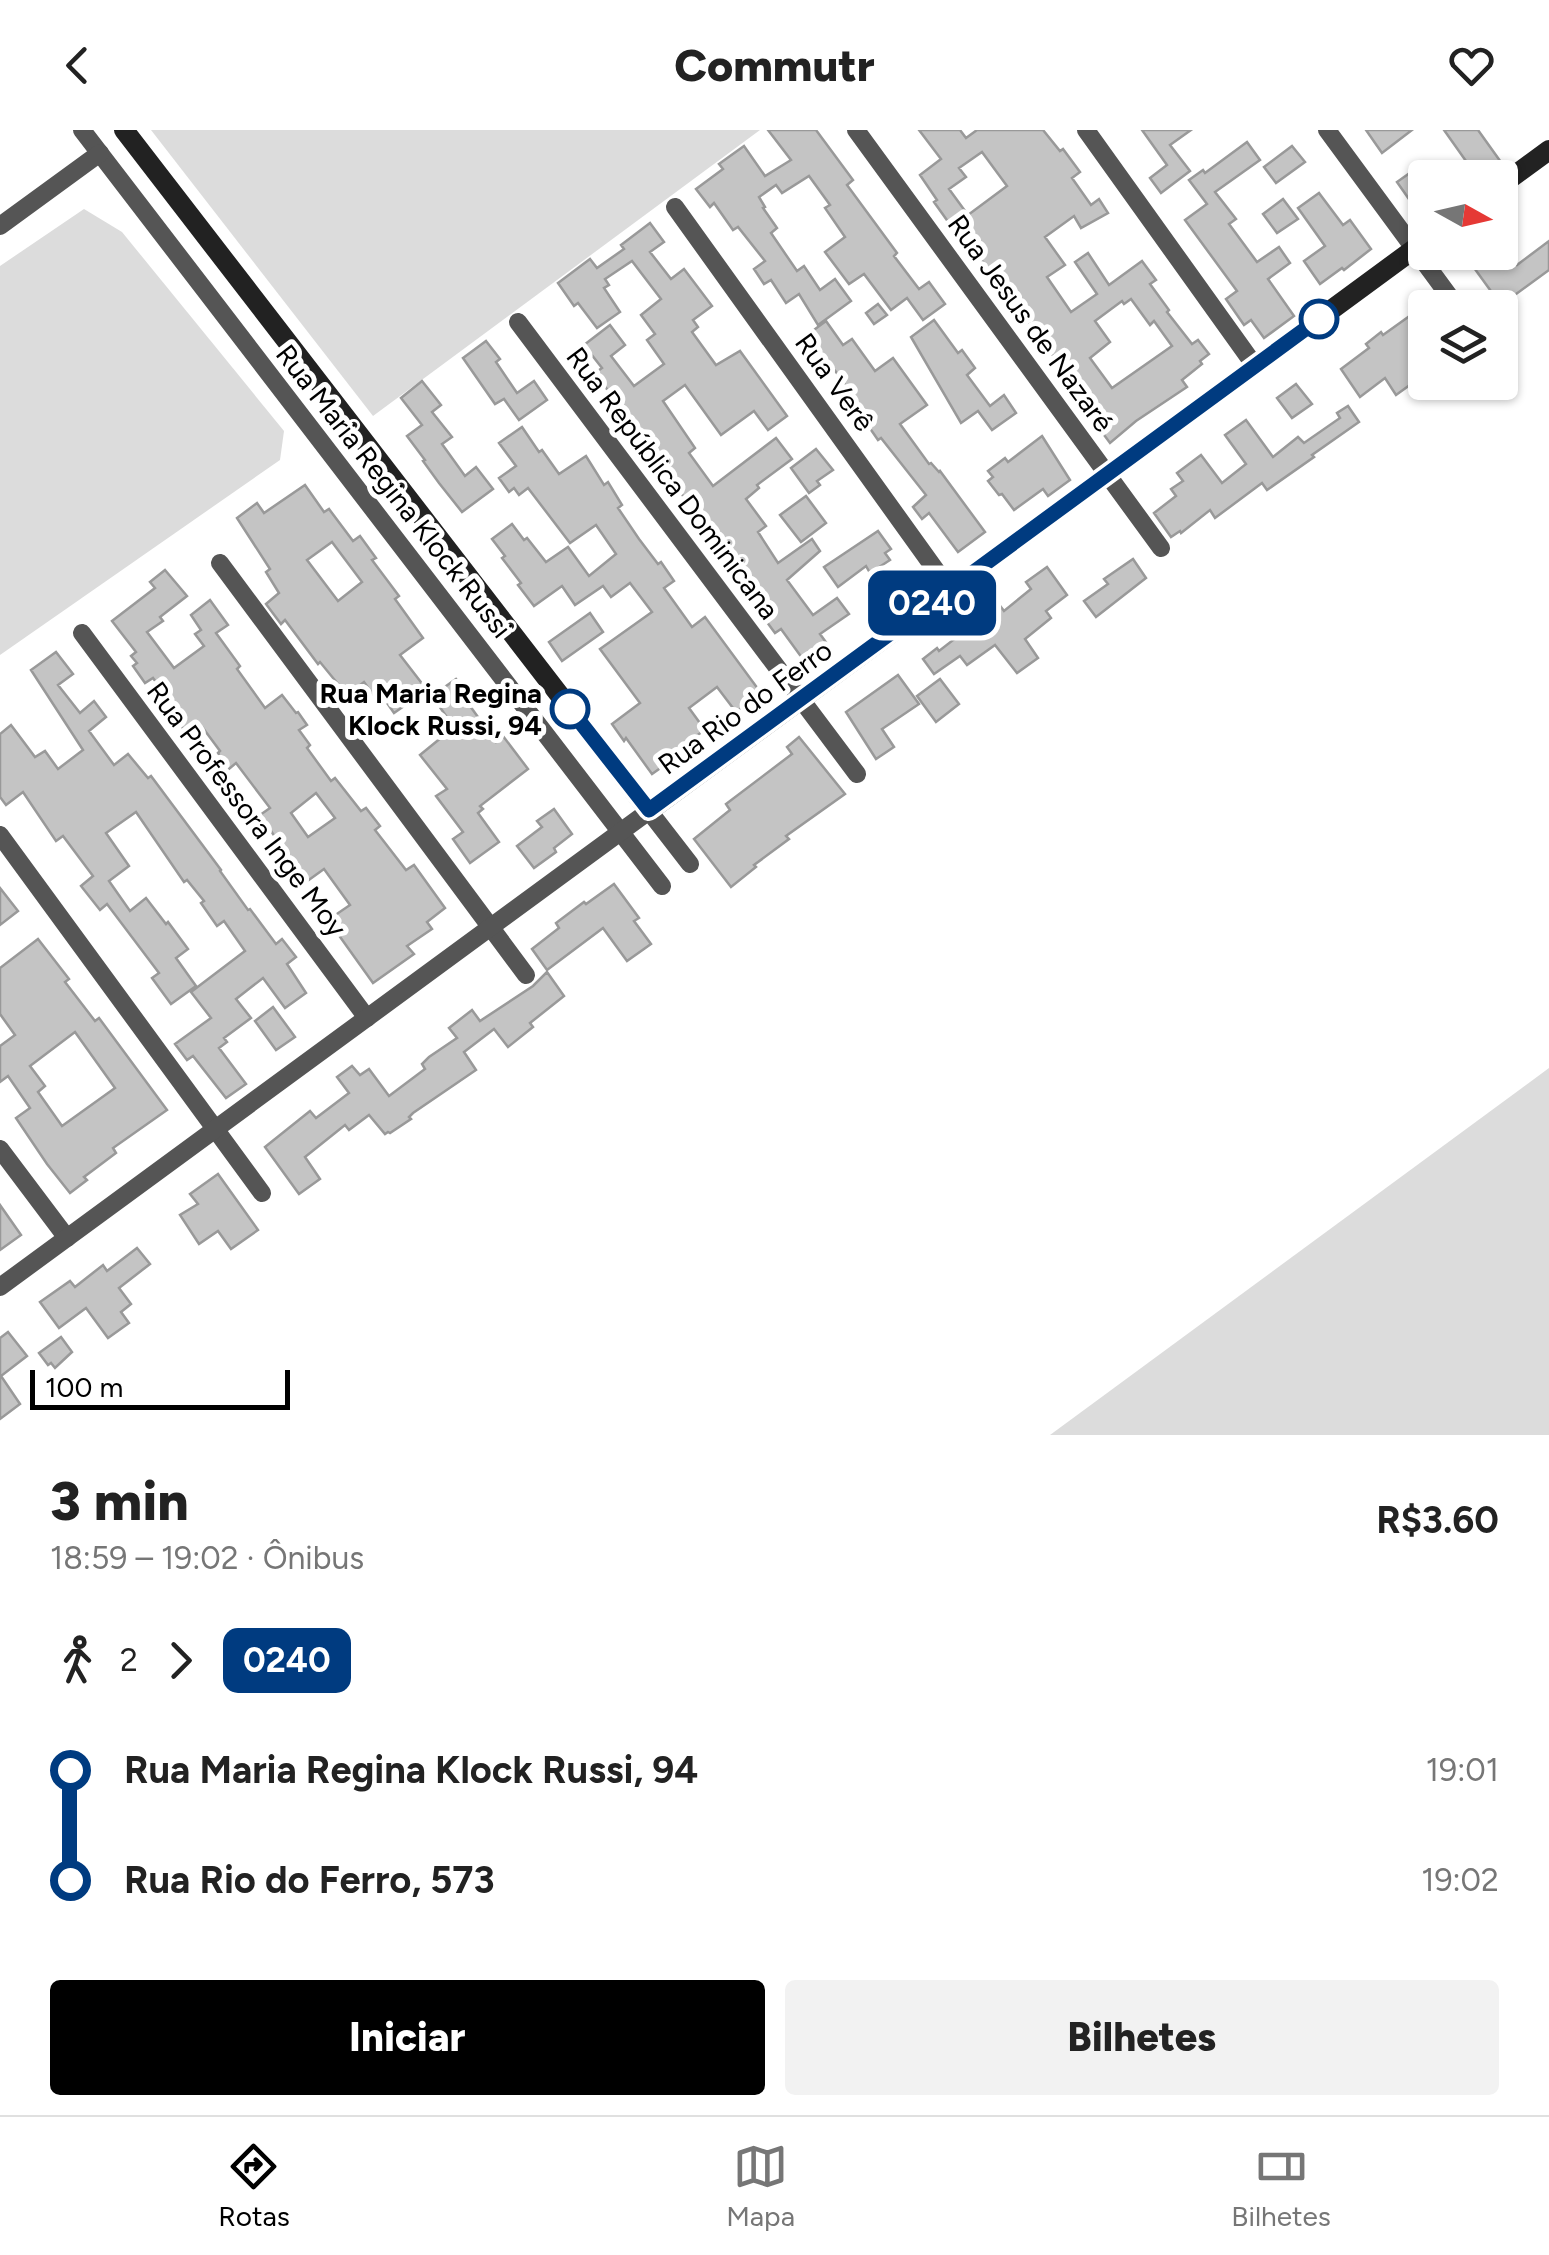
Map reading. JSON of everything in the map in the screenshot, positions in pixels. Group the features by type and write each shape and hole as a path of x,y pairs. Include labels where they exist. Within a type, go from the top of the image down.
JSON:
{"street":[{"name":"Rua Maria Regina Klock Russi","path":"82,130 662,886"},
{"name":"Rua Maria Regina Klock Russi","path":"124,130 690,864"},
{"name":"Rua Jesus de Nazaré","path":"856,130 1161,548"},
{"path":"1086,130 1255,366"},
{"path":"1327,130 1408,230"},
{"path":"1518,173 1549,150"},
{"path":"0,226 100,153"},
{"name":"Rua Verê","path":"674,207 950,590"},
{"name":"Rua Rio do Ferro","path":"0,1287 1408,254"},
{"name":"Rua República Dominicana","path":"518,322 857,774"},
{"path":"220,563 526,975"},
{"name":"Rua Professora Inge Moy","path":"82,632 367,1018"},
{"path":"0,835 262,1193"},
{"path":"0,1149 67,1238"}],"shaded area":[{"path":"151,130 760,130 373,416"},
{"path":"84,209 122,232 284,431 280,460 0,655 0,266"},
{"path":"1549,1068 1549,1435 1050,1435"}],"building":[{"path":"768,130 816,130 853,180 847,185 897,253 894,256 919,289 929,282 945,304 923,320 907,298 891,310 864,274 849,284 825,252 845,237 825,208 830,205 809,176 782,193 776,185 759,197 777,228 771,233 797,271 804,266 820,290 835,279 851,301 818,325 799,294 786,303 771,280 764,284 754,269 765,261 738,227 733,230 714,203 710,207 696,189 723,169 719,164 744,146 765,176 791,160"},
{"path":"919,130 960,130 966,138 977,130 1043,130 1080,172 1072,178 1091,205 1099,199 1108,213 1081,228 1074,216 1045,237 1065,265 1047,277 1071,312 1097,294 1075,262 1088,253 1109,285 1142,261 1156,280 1150,284 1167,312 1192,344 1198,340 1209,354 1182,380 1187,387 1110,443 1030,323 1027,326 952,220 949,223 934,202 937,200 920,175 941,159","holes":["982,152 1007,186 968,215 949,189 966,177 959,168","1131,299 1172,346 1112,388 1090,358 1110,342 1095,321"]},
{"path":"1142,130 1191,130 1170,145 1190,171 1161,193 1150,178 1167,165"},
{"path":"1366,130 1412,130 1382,153"},
{"path":"1444,130 1478,130 1499,160 1465,160"},
{"path":"1247,142 1260,160 1215,192 1236,219 1229,224 1257,262 1279,247 1290,263 1268,279 1294,316 1264,338 1251,320 1244,325 1226,299 1237,291 1185,220 1207,204 1189,180"},
{"path":"1292,146 1305,162 1276,183 1264,167"},
{"path":"1408,174 1408,198 1397,182"},
{"path":"1319,193 1343,225 1350,220 1371,249 1320,284 1304,261 1325,246 1298,208"},
{"path":"1283,199 1298,219 1277,233 1263,214"},
{"path":"650,223 664,242 650,252 671,279 684,269 712,306 693,320 698,327 692,332 716,365 740,351 787,416 768,430 754,411 721,435 685,385 663,401 695,448 689,453 713,486 776,438 792,459 757,485 759,488 746,499 766,526 758,532 778,563 812,539 820,551 787,580 813,615 837,598 849,614 820,634 828,645 805,662 781,629 775,633 761,614 767,609 708,529 711,527 689,496 685,499 666,470 663,472 651,456 655,452 633,423 630,425 595,373 602,368 584,345 610,325 625,345 611,356 634,386 664,364 647,340 655,334 641,315 661,299 632,261 605,279 609,285 604,288 620,312 597,328 558,283 590,259 597,268"},
{"path":"1549,241 1549,270 1518,293 1490,290 1476,270 1518,270 1518,264"},
{"path":"878,304 887,315 874,324 866,313"},
{"path":"1408,317 1408,386 1396,395 1385,378 1360,397 1341,369 1369,348 1366,344 1381,332 1383,335"},
{"path":"934,320 958,353 962,350 975,368 967,375 990,406 1004,395 1016,413 992,430 978,411 961,423 911,337"},
{"path":"826,321 843,345 852,339 875,371 893,358 927,405 900,424 985,532 958,552 929,513 922,519 913,507 926,495 881,438 878,440 826,358 820,362 803,338"},
{"path":"486,341 517,393 534,381 547,400 519,420 504,399 495,404 463,358"},
{"path":"422,381 441,405 432,412 452,437 442,444 465,476 476,467 493,489 462,512 407,436 422,425 401,398"},
{"path":"1296,384 1312,404 1292,418 1277,398"},
{"path":"1348,406 1359,422 1267,490 1262,483 1215,518 1210,510 1171,537 1154,513 1176,496 1171,489 1183,481 1177,473 1201,455 1222,483 1246,464 1225,435 1246,420 1273,457 1298,437 1304,443 1340,418 1337,413"},
{"path":"522,427 559,474 586,456 604,485 608,482 622,505 618,508 639,539 674,581 664,588 692,627 705,617 761,693 736,712 717,687 689,708 705,730 672,752 676,757 652,774 612,724 640,703 600,649 652,612 630,583 611,597 603,586 575,605 562,586 534,606 492,539 512,524 546,562 568,547 589,576 616,554 596,525 570,543 528,488 519,495 514,488 509,492 499,478 516,466 499,443"},
{"path":"1042,436 1070,480 1048,496 1043,489 1014,510 988,481 993,477 988,471 1005,458 1008,462"},
{"path":"816,449 833,470 817,481 820,485 809,493 791,468"},
{"path":"305,485 324,512 329,509 353,541 360,536 376,558 372,560 399,596 395,599 423,638 400,655 427,690 394,713 385,700 380,704 364,682 347,695 285,620 281,624 266,604 279,593 266,572 270,569 237,518 257,503 264,513","holes":["332,542 362,582 338,601 307,560"]},
{"path":"806,496 826,523 801,542 780,515"},
{"path":"878,531 891,549 885,553 890,560 870,573 866,566 838,587 824,567"},
{"path":"1133,559 1146,578 1096,617 1084,601 1108,584 1104,579"},
{"path":"1047,567 1067,595 1046,611 1051,618 1025,639 1038,658 1017,673 995,645 967,665 960,656 934,674 923,659 937,648 939,651 992,606 998,603 1004,611 1031,589 1026,582"},
{"path":"165,570 187,596 147,632 174,668 204,646 195,634 201,630 191,615 210,600 228,625 216,633 265,708 282,695 298,712 307,725 299,730 310,745 307,748 331,781 335,778 361,811 366,808 380,826 375,830 406,870 414,865 445,908 427,922 432,929 407,946 414,954 373,983 328,920 350,905 324,869 306,882 260,815 270,808 236,763 229,769 203,728 196,734 190,726 185,731 176,719 181,716 153,678 145,683 133,666 137,663 131,656 136,652 112,621 155,588 150,582","holes":["316,793 335,818 308,837 291,813"]},
{"path":"590,613 603,632 562,661 549,642"},
{"path":"56,652 73,674 58,685 80,713 94,701 106,717 89,731 114,765 128,754 148,778 151,776 248,910 276,944 282,939 296,957 287,964 306,993 285,1008 263,978 236,999 251,1018 224,1038 227,1042 219,1048 246,1084 226,1098 193,1056 187,1060 175,1044 211,1018 191,992 245,951 224,921 217,926 201,903 204,901 187,880 184,882 136,812 106,833 129,866 109,881 130,911 146,898 188,949 176,958 196,986 171,1004 152,978 159,973 107,904 100,910 81,886 93,876 63,836 56,841 23,792 6,805 0,797 0,734 11,725 35,757 45,751 58,769 83,750 31,670"},
{"path":"898,675 919,704 882,729 894,747 876,759 846,712"},
{"path":"456,679 496,742 503,736 528,769 480,806 483,809 478,813 499,842 470,863 453,839 463,832 436,796 447,789 420,755 442,737 438,732 451,723 432,696"},
{"path":"940,679 959,704 936,722 917,696"},
{"path":"799,737 845,794 786,836 789,839 731,887 694,839 730,810 726,804 792,754 787,747"},
{"path":"554,809 572,834 534,868 517,846 542,827 537,821"},
{"path":"614,884 639,918 634,921 651,944 627,961 603,928 547,970 532,949 559,928 556,923"},
{"path":"0,888 18,911 0,925"},
{"path":"38,939 69,979 65,982 95,1021 99,1018 167,1110 113,1148 116,1153 70,1193 16,1118 30,1108 8,1076 0,1082 0,1046 15,1035 0,1014 0,968","holes":["75,1032 115,1088 62,1126 38,1092 45,1086 30,1066"]},
{"path":"547,972 564,996 530,1023 533,1027 508,1047 494,1029 464,1052 476,1070 390,1133 385,1134 369,1115 349,1130 345,1125 305,1157 320,1179 299,1194 265,1147 310,1111 316,1118 349,1093 337,1077 352,1066 360,1075 369,1069 389,1096 425,1069 422,1064 429,1057 457,1038 449,1028 472,1010 480,1021 533,986"},
{"path":"273,1007 295,1037 276,1050 255,1021"},
{"path":"218,1174 258,1230 231,1249 218,1231 199,1244 180,1215 198,1204 190,1194"},
{"path":"0,1205 21,1235 0,1250"},
{"path":"137,1248 150,1264 119,1288 131,1304 121,1312 129,1323 108,1338 86,1308 59,1328 40,1302 70,1281 75,1287 103,1265 107,1271"},
{"path":"8,1332 27,1356 1,1376 20,1404 0,1419 0,1338"},
{"path":"61,1337 72,1352 55,1368 39,1353"}],"bus line":[{"name":"0240","path":"570,709 649,810 1319,319"}],"place":[{"name":"Rua Maria Regina Klock Russi, 94","path":"570,709"}]}
